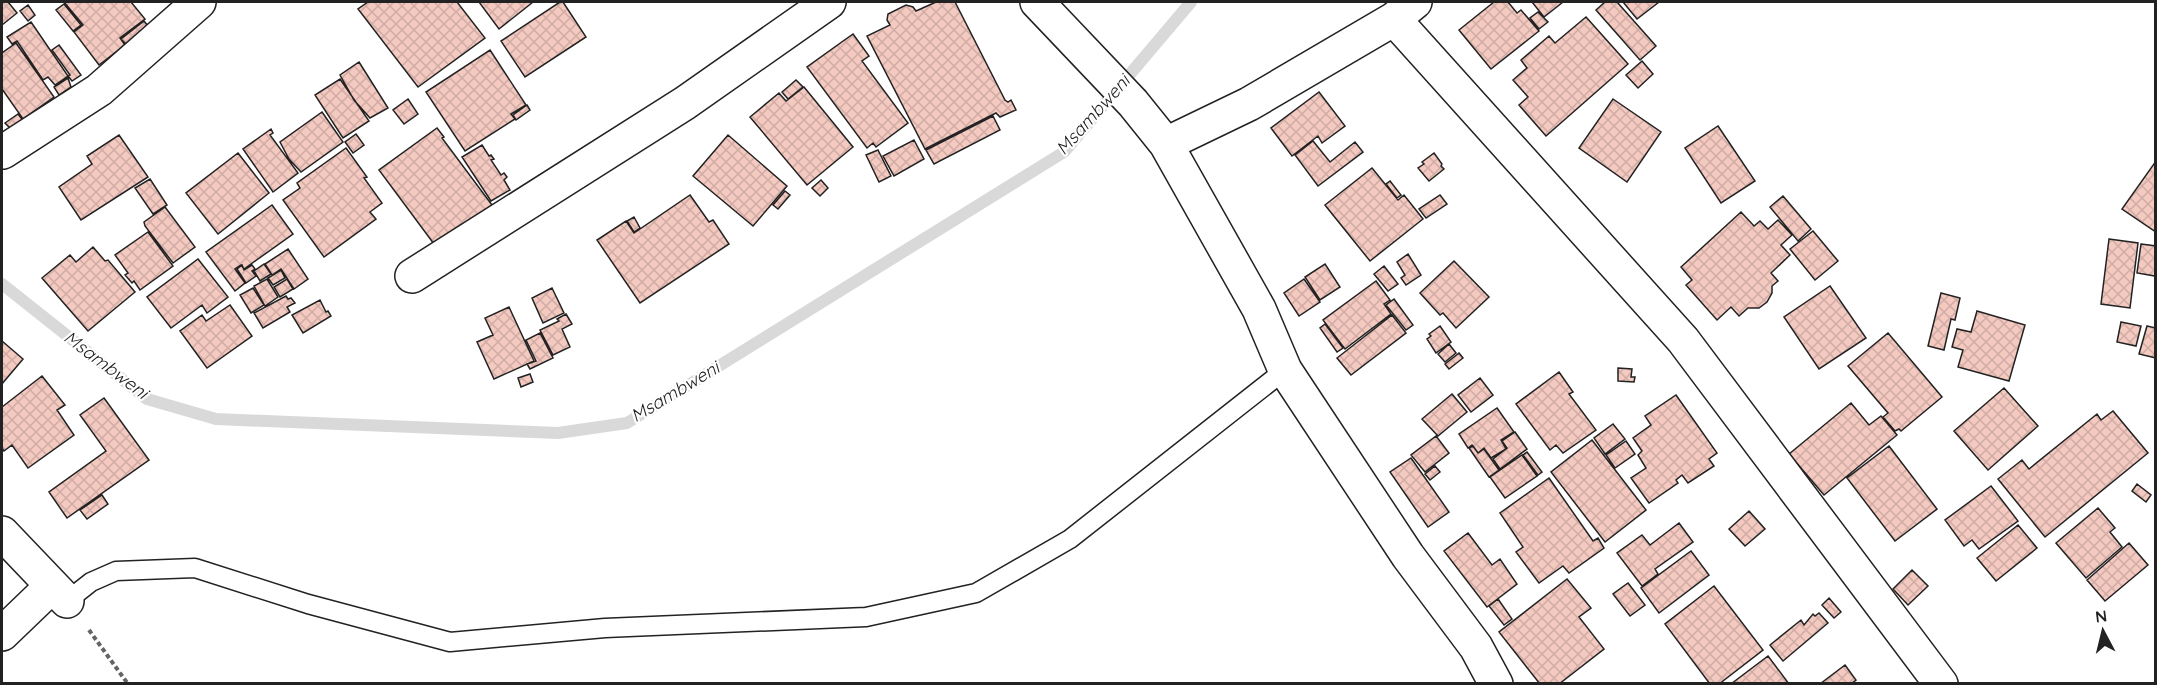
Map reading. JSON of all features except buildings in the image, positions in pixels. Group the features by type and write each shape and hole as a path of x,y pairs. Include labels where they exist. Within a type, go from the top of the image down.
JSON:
{"street":[{"path":"3,152 99,90 199,2"},
{"path":"412,276 685,103 829,2"},
{"path":"1036,2 1133,103 1166,144 1259,309 1285,370 1408,556 1476,647 1496,684"},
{"path":"1166,144 1249,104 1404,10 1683,340 1941,684"},
{"path":"2,533 60,593 2,634"}],"lane":[{"path":"60,593 116,571 195,568 308,604 450,642 605,628 866,617 976,593 1070,539 1285,370"}],"path":[{"path":"60,593 128,684"}],"waterway":[{"name":"Msambweni","path":"2,284 147,399 216,419 558,433 627,423 1064,152 1191,2"}]}
